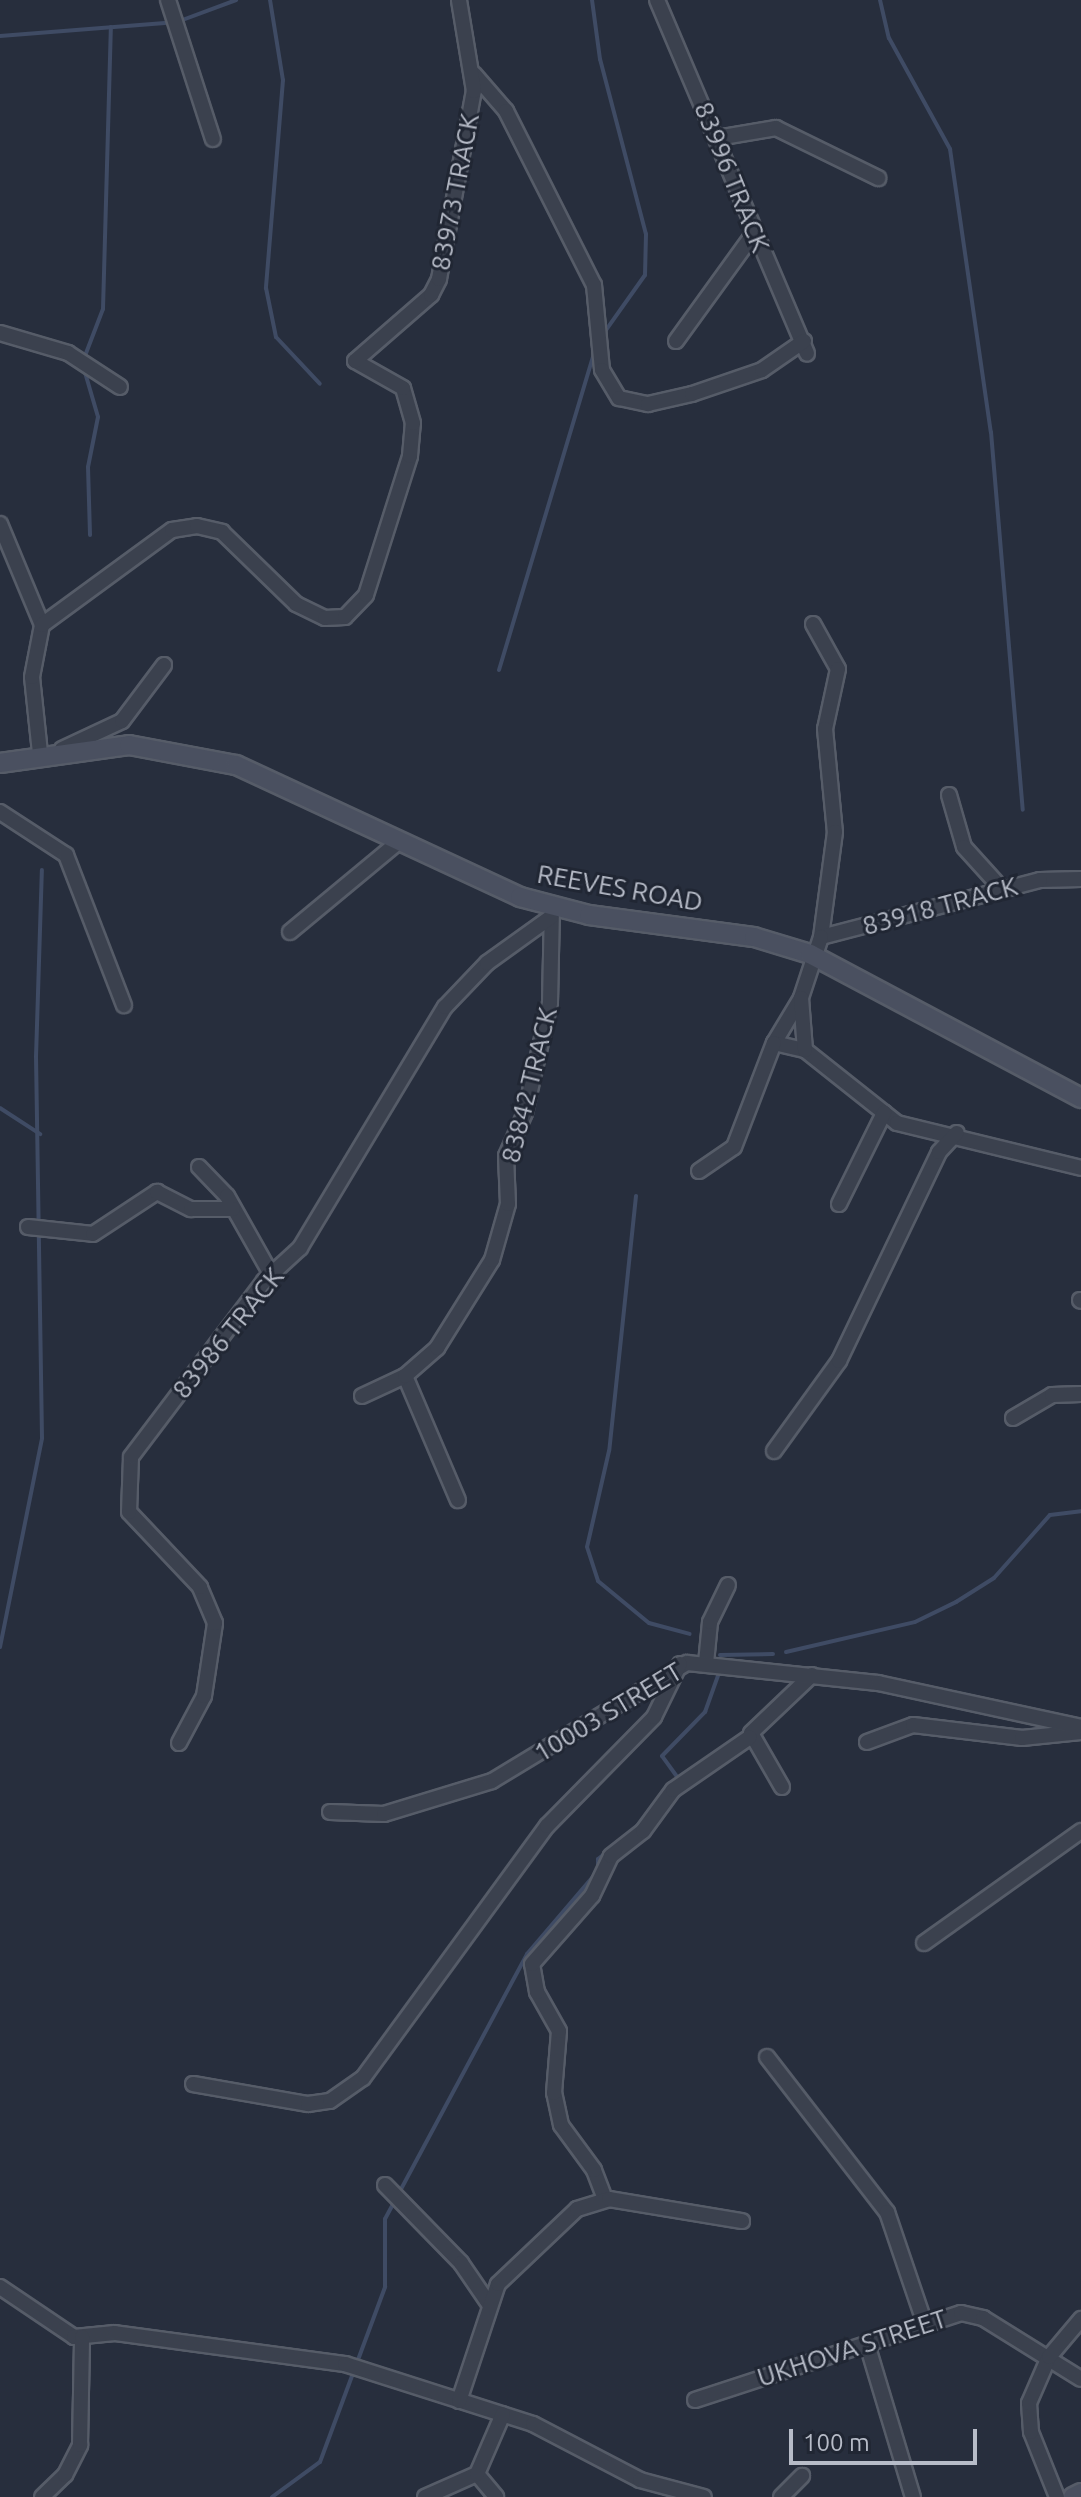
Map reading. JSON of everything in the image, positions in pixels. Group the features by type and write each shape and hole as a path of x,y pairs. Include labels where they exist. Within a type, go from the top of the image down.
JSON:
{"street":[{"path":"168,0 213,139"},
{"name":"83973 TRACK","path":"42,625 184,526 222,532 306,610 337,619 361,604 410,456 413,423 403,388 359,368 356,359 437,285 474,74 459,0"},
{"name":"83996 TRACK","path":"474,74 506,111 590,276 602,370 619,398 648,404 692,394 762,370 806,347 752,236 717,138 657,0"},
{"path":"717,138 776,128 878,178"},
{"path":"676,341 752,236"},
{"path":"0,333 68,353 120,387"},
{"path":"1,526 42,625 32,677 40,753"},
{"path":"805,1050 801,998 810,954 821,937 835,832 825,729 838,669 813,624"},
{"path":"62,749 122,721 164,665"},
{"name":"REEVES ROAD","path":"0,763 62,749 129,745 223,761 396,844 552,912 739,934 810,954 1081,1098"},
{"path":"949,795 964,847 1002,889"},
{"path":"0,812 66,855 124,1005"},
{"path":"290,932 396,844"},
{"name":"83918 TRACK","path":"821,937 1002,889 1081,879"},
{"name":"83986 TRACK","path":"179,1743 204,1696 215,1623 200,1587 129,1512 128,1467 149,1429 271,1274 300,1248 445,1007 487,963 552,912"},
{"name":"83842 TRACK","path":"362,1396 405,1376 468,1306 500,1241 506,1156 525,1113 554,978 552,912"},
{"path":"699,1171 734,1147 774,1043 801,998"},
{"path":"774,1043 805,1050 884,1113 905,1125 957,1133 1081,1168"},
{"path":"839,1204 884,1113"},
{"path":"774,1451 839,1361 939,1152 957,1133"},
{"path":"199,1167 233,1209 271,1274"},
{"path":"28,1227 93,1234 157,1192 191,1209 233,1209"},
{"path":"405,1376 458,1500"},
{"path":"1013,1418 1052,1395 1081,1394"},
{"path":"706,1663 710,1622 728,1585"},
{"name":"10003 STREET","path":"330,1812 384,1814 492,1781 680,1664 706,1663 812,1675 1081,1730"},
{"path":"193,2084 308,2104 330,2101 363,2078 547,1826 654,1717 680,1664"},
{"path":"605,2199 594,2170 561,2125 554,2093 559,2031 537,1992 532,1964 592,1896 611,1856 643,1831 673,1790 750,1737 812,1675"},
{"path":"867,1742 913,1725 1022,1738 1081,1730"},
{"path":"750,1737 782,1787"},
{"path":"924,1943 1081,1831"},
{"path":"767,2057 887,2212 925,2324"},
{"path":"385,2185 461,2263 489,2304"},
{"path":"459,2401 489,2304 504,2276 567,2217 605,2199 742,2221"},
{"path":"0,2287 65,2334 82,2337 115,2333 345,2364 503,2414 640,2480 704,2497"},
{"name":"UKHOVA STREET","path":"695,2400 925,2324 977,2315 1081,2379"},
{"path":"1057,2497 1028,2412 1049,2357 1081,2319"},
{"path":"42,2497 65,2475 80,2445 82,2337"},
{"path":"867,2344 913,2497"},
{"path":"425,2497 477,2474 503,2414"},
{"path":"477,2474 496,2497"},
{"path":"781,2497 802,2476"},
{"path":"1073,2497 1081,2493"}],"waterway":[{"path":"0,36 177,22 236,0"},
{"path":"270,0 283,80 266,288 276,337 320,384"},
{"path":"592,0 600,59 646,234 645,275 604,333"},
{"path":"880,0 889,38 950,149 991,432 1023,810"},
{"path":"83,361 103,309 111,27"},
{"path":"499,670 595,351"},
{"path":"84,369 98,417 88,467 90,535"},
{"path":"0,1647 42,1438 36,1057 42,870"},
{"path":"0,1108 40,1134"},
{"path":"636,1196 609,1451 587,1547 598,1581 649,1623 690,1634"},
{"path":"786,1652 915,1622 956,1602 994,1578 1050,1515 1081,1511"},
{"path":"720,1655 773,1654"},
{"path":"655,1803 678,1778 662,1756 705,1712 720,1670"},
{"path":"272,2497 320,2462 385,2287 385,2219 527,1954 598,1871 598,1859 639,1827"}]}
